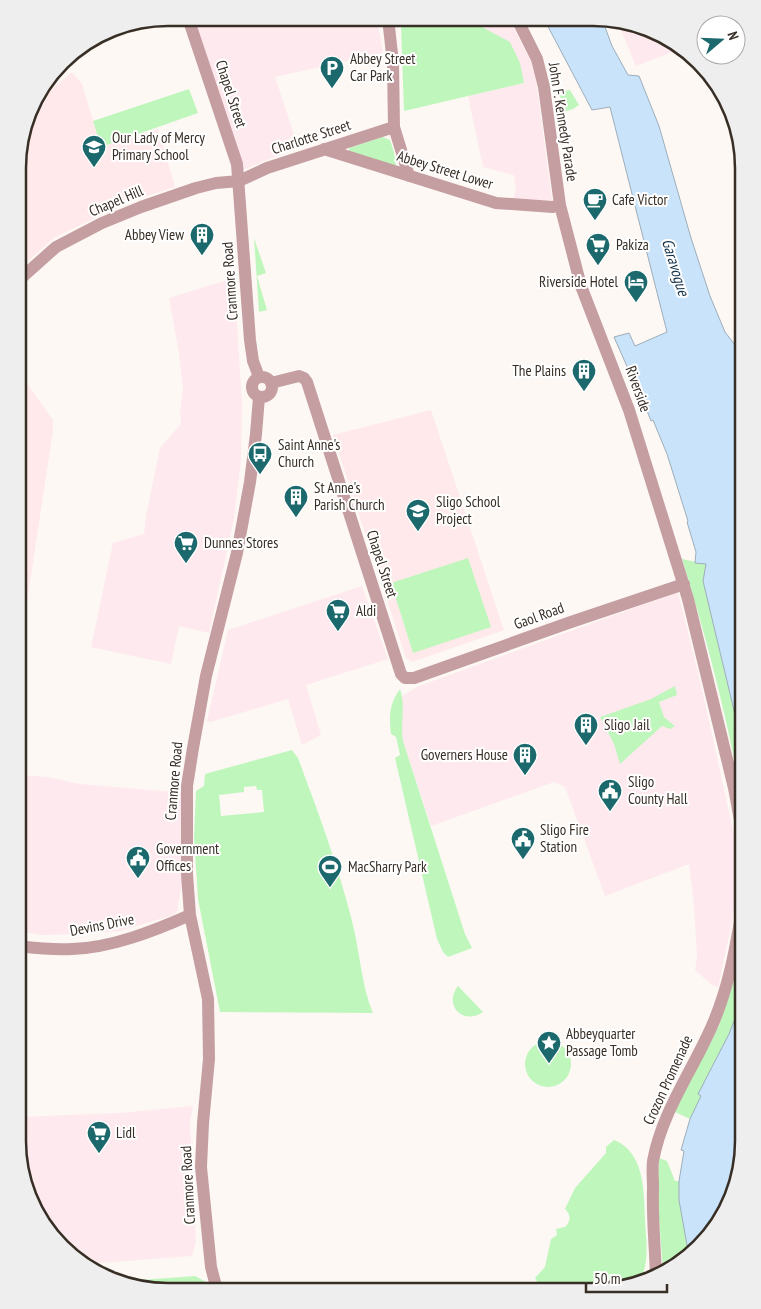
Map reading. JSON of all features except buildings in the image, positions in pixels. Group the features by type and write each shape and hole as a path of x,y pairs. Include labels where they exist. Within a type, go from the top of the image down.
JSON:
{"street":[{"name":"Chapel Street","path":"191,26 237,164 239,181"},
{"path":"389,26 393,63 394,127 409,176"},
{"name":"John F. Kennedy Parade","path":"521,26 537,59 544,86 560,205"},
{"name":"Charlotte Street","path":"239,181 267,168 394,127"},
{"name":"Abbey Street Lower","path":"324,149 496,203 560,205"},
{"name":"Chapel Hill","path":"26,274 56,248 102,223 196,188 216,183 239,181"},
{"name":"Cranmore Road","path":"215,1283 211,1267 201,1166 209,1059 208,999 190,916 186,874 186,830 187,786 192,748 206,676 237,553 250,482 256,434 259,396 253,392 252,385 253,381 259,377 253,361 250,340 239,181"},
{"name":"Riverside","path":"560,205 581,286 629,410 684,584"},
{"name":"Chapel Street","path":"271,383 299,376 307,382 401,674 405,678"},
{"path":"259,377 267,378 271,383 269,394 259,396"},
{"path":"684,584 734,793"},
{"name":"Gaol Road","path":"405,678 414,678 684,584"},
{"name":"Devins Drive","path":"26,946 72,949 107,944 145,934 190,916"},
{"name":"Crozon Promenade","path":"656,1268 652,1204 653,1162 663,1125 684,1078 712,1026 724,994 734,953"}],"shaded area":[{"path":"196,26 378,26 383,53 275,77 298,147 243,170"},
{"path":"476,26 513,26 531,61 536,80 552,200 512,203 516,189 514,175 483,167 468,96 524,83"},
{"path":"621,29 647,37 673,52 636,66"},
{"name":"Our Lady of Mercy Primary School","path":"72,72 82,84 101,147 158,129 175,187 128,202 54,238 26,263 27,149 34,122 48,93"},
{"path":"234,278 242,403 241,459 234,519 209,633 179,626 171,664 91,647 113,543 144,534 160,448 181,424 180,412 183,390 179,353 169,298"},
{"path":"26,382 53,420 53,431 26,608"},
{"name":"Sligo School Project","path":"431,410 504,630 412,662 406,658 333,435"},
{"path":"362,586 388,659 306,685 321,735 302,745 288,699 211,722 207,721 228,630"},
{"path":"678,592 700,680 734,836 734,905 718,988 695,970 697,957 689,864 605,896 565,787 554,782 431,826 403,741 401,729 402,696 419,686"},
{"path":"26,776 48,777 79,784 186,793 185,866 177,911 173,915 121,931 42,935 26,932"},
{"path":"193,1106 190,1122 196,1241 192,1256 96,1263 68,1241 45,1212 31,1178 27,1160 26,1117 120,1113"}],"green space":[{"path":"480,26 510,42 520,63 524,83 404,111 401,27"},
{"path":"189,89 198,113 101,147 93,121"},
{"path":"570,90 579,105 563,112 560,95 564,91"},
{"path":"383,137 390,140 396,166 349,151 349,148"},
{"path":"254,238 266,273 257,276 267,310 259,312"},
{"path":"468,558 491,627 413,653 391,583"},
{"path":"682,559 706,564 703,581 734,712 734,762 717,682"},
{"path":"675,686 677,695 659,702 664,717 675,726 670,729 662,726 620,764 614,744 600,717 651,699"},
{"path":"400,689 403,701 403,741 465,934 472,948 448,957 443,952 437,939 395,758 400,755 396,737 391,734 390,716 392,705"},
{"path":"292,750 298,758 340,879 355,932 363,979 373,1013 220,1012 198,899 194,838 196,791 204,786 205,774","holes":["256,786 257,790 262,790 264,812 221,816 219,795 244,792 244,787"]},
{"path":"734,967 734,1021 698,1094 701,1096 690,1119 675,1112 692,1073 719,1025"},
{"path":"458,986 483,1012 469,1017 457,1011 453,1000"},
{"path":"543,1041 553,1041 567,1051 571,1064 567,1077 561,1083 553,1087 543,1087 529,1077 525,1069 525,1059 535,1045"},
{"path":"614,1140 624,1146 632,1154 641,1174 647,1251 643,1273 612,1282 534,1283 537,1281 535,1278 545,1267 551,1239 557,1235 556,1229 565,1227 570,1218 565,1209 575,1188 606,1153 606,1147"},
{"path":"659,1158 667,1161 675,1181 679,1181 679,1200 687,1247 663,1265 657,1191"},
{"path":"195,1276 208,1283 168,1283 140,1280"}],"water":[{"name":"Garavogue","path":"548,26 605,27 612,46 628,75 639,76 659,126 691,238 710,296 725,332 735,345 734,712 703,581 706,564 695,563 696,552 667,454 614,337 629,333 635,346 667,332 610,107 592,110"},
{"path":"734,1021 734,1150 732,1169 720,1204 711,1220 687,1247 679,1200 679,1181 684,1151 681,1150 690,1119 701,1096 698,1094"}],"place":[{"name":"Abbey Street Car Park","path":"332,89"},
{"name":"Our Lady of Mercy Primary School","path":"94,168"},
{"name":"Cafe Victor","path":"595,221"},
{"name":"Abbey View","path":"202,256"},
{"name":"Pakiza","path":"598,266"},
{"name":"Riverside Hotel","path":"636,303"},
{"name":"The Plains","path":"584,392"},
{"name":"Saint Anne's Church","path":"260,475"},
{"name":"St Anne's Parish Church","path":"296,518"},
{"name":"Sligo School Project","path":"418,532"},
{"name":"Dunnes Stores","path":"186,564"},
{"name":"Aldi","path":"338,632"},
{"name":"Sligo Jail","path":"586,746"},
{"name":"Governers House","path":"525,776"},
{"name":"Sligo County Hall","path":"610,812"},
{"name":"Sligo Fire Station","path":"523,860"},
{"name":"Government Offices","path":"138,879"},
{"name":"MacSharry Park","path":"330,888"},
{"name":"Abbeyquarter Passage Tomb","path":"549,1064"},
{"name":"Lidl","path":"99,1154"}]}
